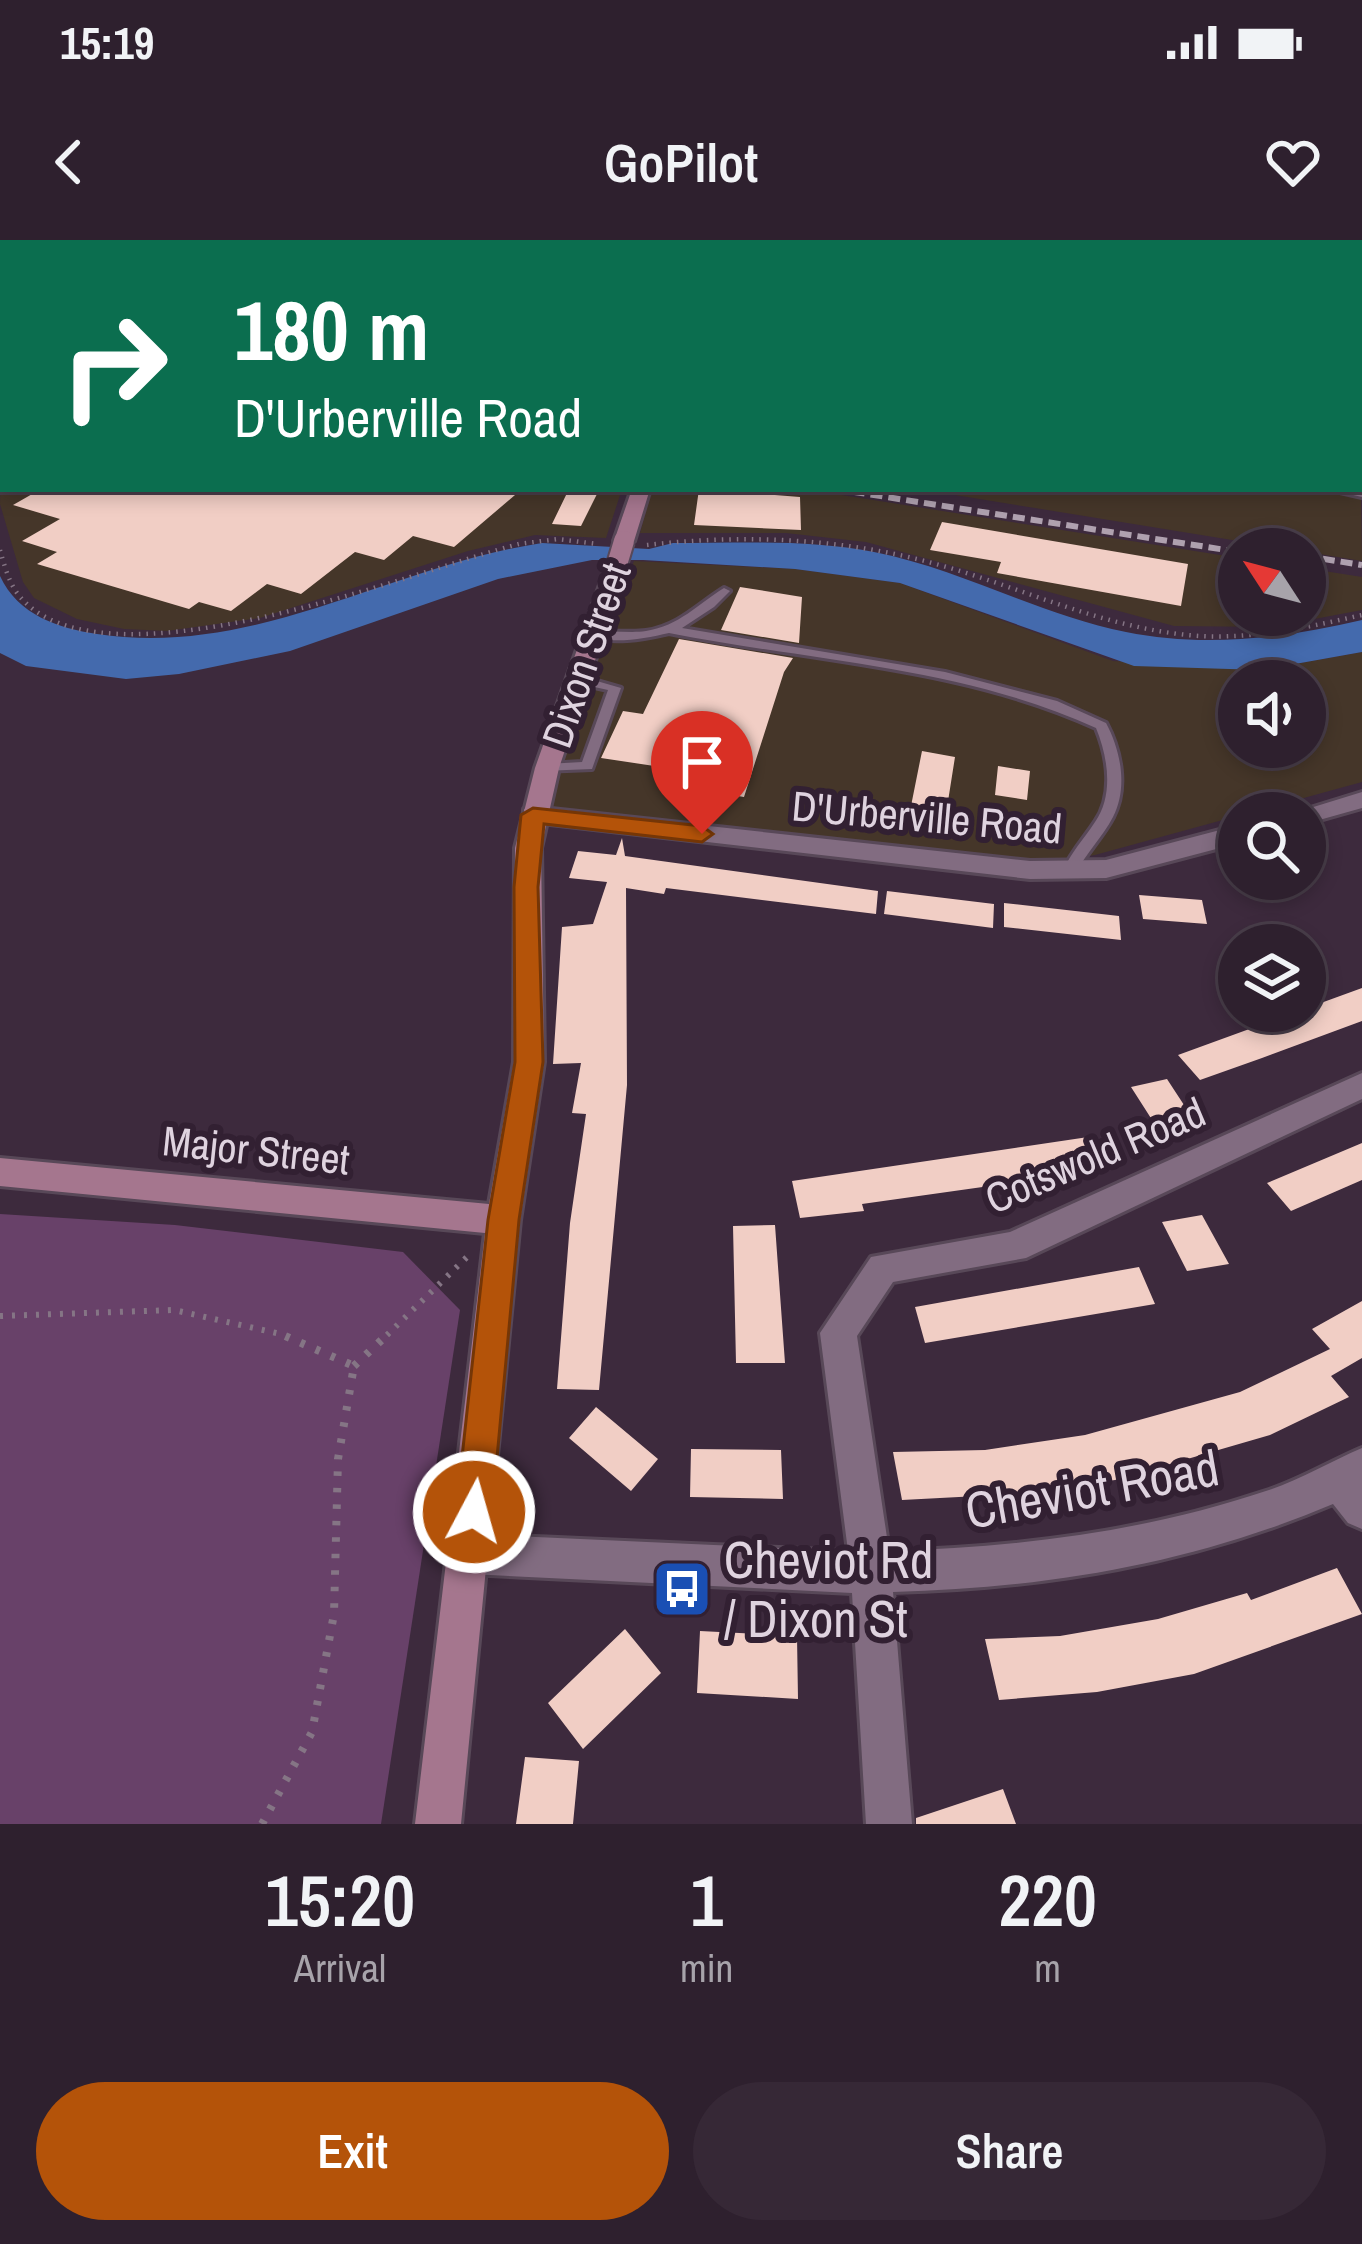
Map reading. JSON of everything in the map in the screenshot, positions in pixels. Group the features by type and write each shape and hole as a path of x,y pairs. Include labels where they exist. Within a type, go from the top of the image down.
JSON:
{"street":[{"name":"Dixon Street","path":"438,1824 503,1220 529,1062 526,887 533,815 639,492"},
{"path":"1326,810 1362,800"},
{"name":"D'Urberville Road","path":"533,815 1070,871 1106,869 1218,840"},
{"name":"Cotswold Road","path":"889,1824 871,1570 838,1333 883,1268 1014,1246 1362,1084"},
{"name":"Major Street","path":"0,1172 503,1220"},
{"name":"Cheviot Road","path":"470,1554 871,1570 1030,1566 1208,1534 1355,1486"}],"lane":[{"path":"593,635 626,637 673,630 696,619 724,591"},
{"path":"673,630 946,676 1053,704 1101,726 1114,772 1108,813 1076,853 1070,871"},
{"path":"548,768 587,766 615,688 576,679"}],"path":[{"path":"0,550 16,592 26,602 66,622 148,635 233,629 519,544 558,539 618,550 704,541 813,543 892,554 1098,620 1166,632 1252,634 1362,615"},
{"path":"262,1824 312,1732 334,1614 338,1459 354,1366 503,1220"},
{"path":"0,1316 32,1319 154,1310 205,1314 326,1349 354,1366"}],"shaded area":[{"path":"0,492 621,492 606,538 535,535 468,551 260,618 167,631 124,629 77,619 34,598 23,582"},
{"path":"651,492 823,492 1218,555 1218,626 1174,626 866,542 786,533 640,533"},
{"path":"936,492 1361,492 1362,561 1326,555 1326,528 1218,528 1218,538"},
{"path":"634,561 795,569 900,583 1113,661 1218,667 1218,768 1326,768 1326,660 1317,660 1362,652 1362,782 1325,792 1218,792 1218,821 1095,855 1050,861 552,807 566,742"},
{"path":"1326,571 1362,577 1362,610 1326,617"},
{"path":"0,1214 175,1225 403,1252 460,1310 381,1824 0,1824"}],"water":[{"path":"748,542 849,548 938,569 1063,615 1155,637 1326,636 1326,627 1362,620 1362,652 1317,660 1218,660 1218,669 1134,666 900,583 795,569 592,560 498,579 290,651 179,674 126,679 26,666 0,653 0,576 17,601 54,623 97,634 156,638 268,622 486,554 542,543 649,549 673,543"}],"building":[{"path":"36,492 518,492 454,547 413,536 384,560 355,552 301,594 267,584 231,611 199,602 189,609 37,564 57,552 22,541 60,519 13,505"},
{"path":"568,492 598,492 581,526 552,524"},
{"path":"699,492 800,497 801,530 694,525"},
{"path":"942,522 1188,564 1181,606 997,573 1001,562 930,550"},
{"path":"740,587 802,597 799,643 721,630"},
{"path":"679,639 793,658 784,672 744,797 696,789 701,773 601,758 623,711 643,714"},
{"path":"922,751 955,757 943,833 907,826"},
{"path":"998,766 1030,771 1027,800 995,795"},
{"path":"622,838 625,856 878,891 876,914 666,888 664,894 626,888 627,1085 599,1390 557,1389 570,1223 586,1114 572,1113 581,1063 553,1064 562,927 593,924 607,882 569,878 578,851 616,855"},
{"path":"887,891 994,904 993,928 884,914"},
{"path":"1139,895 1202,900 1207,924 1143,919"},
{"path":"1004,903 1119,916 1121,940 1004,927"},
{"path":"1362,988 1362,1021 1200,1080 1178,1055 1241,1032 1326,1032 1326,1001"},
{"path":"1167,1079 1199,1128 1163,1137 1131,1087"},
{"path":"1095,1136 1110,1169 862,1204 864,1211 800,1218 792,1181"},
{"path":"1362,1143 1362,1180 1291,1211 1267,1183"},
{"path":"1202,1215 1229,1264 1187,1271 1162,1222"},
{"path":"775,1225 785,1363 736,1363 733,1226"},
{"path":"1139,1267 1155,1304 925,1343 915,1307"},
{"path":"1362,1301 1362,1358 1331,1376 1349,1397 1270,1435 1115,1480 1016,1494 902,1500 893,1452 985,1450 1085,1435 1240,1392 1330,1349 1312,1329"},
{"path":"596,1407 658,1459 631,1491 569,1438"},
{"path":"691,1449 781,1450 783,1499 690,1497"},
{"path":"1337,1568 1362,1614 1194,1674 1097,1692 999,1700 985,1639 1060,1636 1158,1619 1247,1593 1251,1600"},
{"path":"625,1629 661,1673 583,1749 548,1703"},
{"path":"700,1631 797,1636 798,1699 697,1693"},
{"path":"525,1757 579,1761 573,1824 516,1824"},
{"path":"1003,1789 1016,1824 916,1824 916,1818"}],"railway":[{"path":"854,492 1218,549"},
{"path":"1326,559 1362,565"}],"place":[{"name":"Cheviot Rd / Dixon St","path":"682,1589"}],"route":[{"path":"474,1512 503,1220 529,1062 526,887 533,815 702,834"}]}
